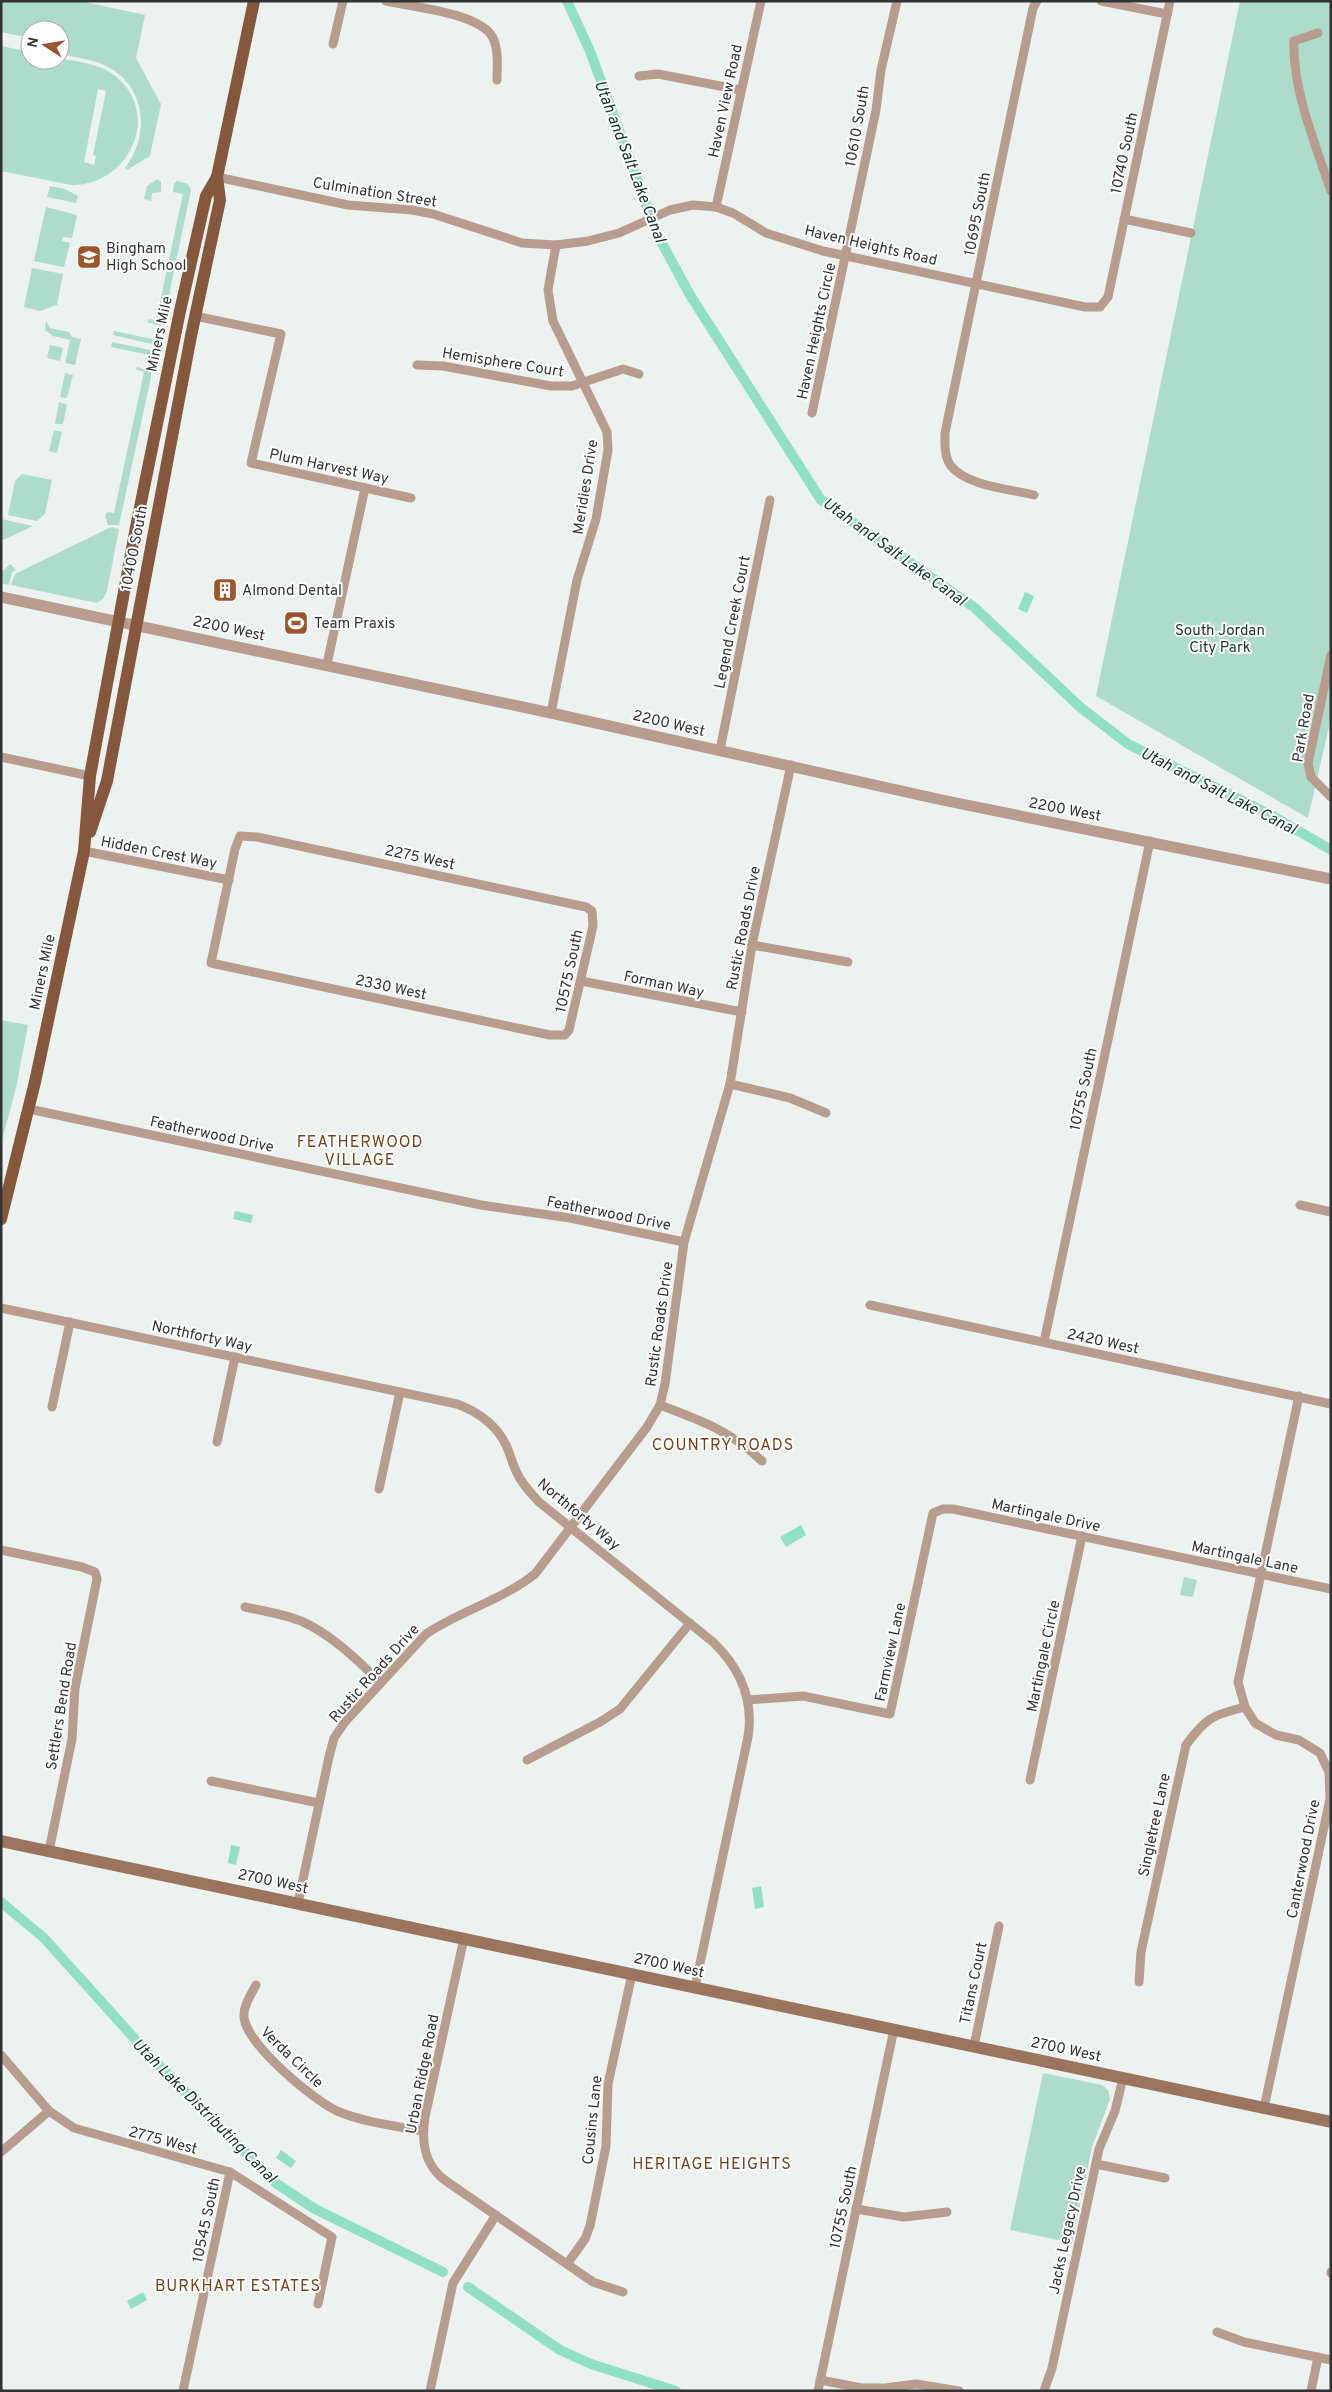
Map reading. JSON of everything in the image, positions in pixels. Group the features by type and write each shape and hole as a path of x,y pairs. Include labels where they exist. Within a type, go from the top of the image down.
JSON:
{"main road":[{"name":"Miners Mile","path":"185,369 220,200 218,177 254,1"},
{"name":"Miners Mile","path":"141,501 206,196 218,177"},
{"name":"10400 South","path":"84,851 107,781 185,369"},
{"name":"10400 South","path":"99,728 141,501"},
{"name":"Miners Mile","path":"1,1219 29,1109 84,851 90,776 99,728"},
{"name":"2700 West","path":"1,1841 1331,2122"}],"street":[{"path":"333,44 342,1"},
{"path":"386,1 466,18 482,25 493,39 497,58 497,80"},
{"path":"432,11 434,1"},
{"name":"Haven View Road","path":"716,207 761,1"},
{"name":"10610 South","path":"846,255 876,110 881,70 897,1"},
{"name":"10695 South","path":"1034,495 971,480 959,473 950,465 945,451 945,433 1033,8 1037,1"},
{"path":"1101,1 1167,14"},
{"name":"10740 South","path":"1100,307 1108,297 1170,1"},
{"path":"1318,33 1294,41 1294,52 1302,95 1331,191"},
{"path":"639,76 658,74 741,90"},
{"name":"Culmination Street","path":"218,177 348,205 412,210 432,214 500,238 522,243 556,245 588,241 619,233 643,222"},
{"name":"Haven Heights Road","path":"643,222 670,210 694,205 716,207 733,213 766,233 823,251 1085,307 1100,307"},
{"path":"1124,219 1192,233"},
{"name":"Meridies Drive","path":"552,713 577,580 596,519 608,450 608,432 585,382 571,360 553,321 548,290 556,245"},
{"name":"Haven Heights Circle","path":"812,413 846,255"},
{"name":"Plum Harvest Way","path":"195,316 281,334 251,463 411,498"},
{"name":"Hemisphere Court","path":"417,365 443,366 551,386 572,386 623,369 639,374"},
{"path":"328,664 365,488"},
{"name":"Legend Creek Court","path":"720,750 770,500"},
{"name":"2200 West","path":"1,597 328,664 791,765 942,800 1331,879"},
{"name":"Park Road","path":"1331,655 1308,763 1310,777 1331,798"},
{"path":"1,757 90,776"},
{"name":"Rustic Roads Drive","path":"298,1903 334,1738 345,1722 426,1634 519,1586 535,1574 572,1528 647,1427 660,1404 665,1384 684,1242 730,1084 752,945 791,765"},
{"name":"2275 West","path":"228,880 240,836 257,837 579,905 592,911"},
{"name":"10755 South","path":"1044,1342 1150,841"},
{"name":"Hidden Crest Way","path":"84,851 228,880"},
{"name":"2330 West","path":"228,880 211,962 550,1035 565,1035"},
{"name":"10575 South","path":"565,1035 572,1024 593,926 592,911"},
{"path":"752,945 848,962"},
{"name":"Forman Way","path":"581,981 742,1012"},
{"path":"730,1084 790,1098 826,1113"},
{"name":"Featherwood Drive","path":"29,1109 481,1205 570,1218 684,1242"},
{"path":"1300,1206 1331,1212"},
{"name":"2420 West","path":"870,1305 1331,1404"},
{"name":"Northforty Way","path":"1,1308 457,1404 472,1410 486,1419 497,1430 506,1445 516,1471 526,1488 539,1502 726,1654 736,1668 748,1700 750,1713 748,1737 695,1987"},
{"path":"52,1407 70,1322"},
{"path":"217,1442 235,1357"},
{"path":"380,1489 400,1392"},
{"name":"Canterwood Drive","path":"1264,2108 1330,1799 1329,1772 1320,1753 1299,1740 1276,1735 1255,1723 1245,1707 1238,1682 1299,1396"},
{"path":"660,1404 724,1431 747,1446 762,1461"},
{"name":"Martingale Drive","path":"933,1513 942,1509 953,1509 1154,1552"},
{"name":"Farmview Lane","path":"748,1700 802,1696 890,1714 933,1513"},
{"name":"Martingale Circle","path":"1030,1780 1082,1536"},
{"name":"Settlers Bend Road","path":"1,1550 89,1569 95,1572 97,1579 75,1688 72,1739 49,1850"},
{"name":"Martingale Lane","path":"1154,1552 1331,1589"},
{"path":"245,1607 286,1616 303,1622 333,1641 380,1682"},
{"path":"527,1760 600,1722 620,1708 690,1623"},
{"name":"Singletree Lane","path":"1138,1982 1141,1952 1186,1745 1201,1724 1218,1714 1245,1707"},
{"path":"211,1781 319,1803"},
{"name":"Titans Court","path":"974,2046 999,1926"},
{"name":"Urban Ridge Road","path":"464,1938 423,2131 426,2156 436,2173 496,2215 597,2284 623,2292"},
{"name":"Cousins Lane","path":"567,2264 581,2244 590,2226 607,2140 608,2084 632,1974"},
{"name":"Verda Circle","path":"256,1985 244,2011 248,2032 254,2041 304,2090 326,2105 350,2116 423,2131"},
{"name":"10755 South","path":"818,2391 894,2029"},
{"name":"2775 West","path":"1,2054 49,2111 61,2122 85,2132 230,2172 332,2237 318,2304"},
{"name":"Jacks Legacy Drive","path":"1044,2391 1052,2368 1096,2164 1123,2078"},
{"path":"1,2152 49,2111"},
{"path":"1096,2164 1164,2178"},
{"name":"10545 South","path":"183,2391 230,2172"},
{"path":"856,2209 904,2217 947,2212"},
{"path":"430,2391 453,2283 496,2215"},
{"path":"1217,2332 1244,2342 1331,2360"},
{"path":"1311,2391 1318,2357"},
{"path":"820,2380 862,2388 885,2388 916,2384 959,2391"}],"green space":[{"path":"1,1 80,1 145,15 136,58 161,104 150,156 127,170 125,168 133,156 141,129 141,115 138,102 124,78 112,69 100,63 70,56 70,20 20,20 20,36 1,32"},
{"name":"South Jordan City Park","path":"1240,1 1331,1 1331,718 1308,818 1096,696"},
{"path":"1,46 20,50 20,70 70,70 70,60 99,67 111,73 127,88 136,106 138,125 134,143 124,159 110,173 92,182 71,185 1,171","holes":["98,89 106,91 93,155 96,156 94,165 84,162"]},
{"path":"157,179 161,182 161,192 152,193 151,201 144,199 147,186"},
{"path":"177,181 188,184 191,190 163,324 160,326 147,322 149,319 156,321 183,194 173,192 174,184"},
{"path":"50,186 65,189 78,196 76,203 47,197"},
{"path":"46,207 77,215 72,238 63,237 62,241 70,243 64,267 34,261"},
{"path":"32,268 63,274 57,305 40,311 24,307"},
{"path":"46,321 50,328 69,332 72,337 81,339 75,365 65,363 70,340 53,336 45,330"},
{"path":"114,331 157,340 156,345 113,335"},
{"path":"112,342 155,351 154,356 111,347"},
{"path":"50,345 63,348 60,361 47,358"},
{"path":"138,367 151,372 151,377 119,525 108,525 105,516 107,512 114,513 144,372 135,369"},
{"path":"65,373 73,375 67,398 60,397"},
{"path":"59,402 67,405 63,424 55,424"},
{"path":"54,430 62,432 57,453 49,451"},
{"path":"22,474 52,480 45,514 37,521 8,515 15,481"},
{"path":"1,519 33,526 1,541"},
{"path":"111,527 119,529 107,591 103,599 97,603 11,585 15,574"},
{"path":"10,564 16,570 12,573 9,585 1,583 2,572"},
{"path":"1,1020 28,1025 16,1088 1,1144"},
{"path":"1184,1577 1197,1580 1193,1597 1180,1595"},
{"path":"1043,2073 1102,2085 1108,2090 1110,2099 1092,2147 1072,2243 1010,2230"}],"shaded area":[{"path":"1025,592 1034,596 1027,613 1018,609"},
{"path":"235,1211 253,1215 251,1223 233,1219"},
{"path":"801,1525 806,1535 786,1547 780,1537"},
{"path":"231,1845 240,1847 236,1865 228,1863"},
{"path":"761,1886 764,1907 755,1909 752,1888"},
{"path":"281,2150 296,2161 291,2168 276,2158"},
{"path":"143,2292 147,2300 131,2309 127,2301"}],"waterway":[{"name":"Utah and Salt Lake Canal","path":"567,1 590,51 657,234 690,295 821,500 975,608 1080,707 1128,744 1273,816 1331,850"},
{"name":"Utah Lake Distributing Canal","path":"1,1902 44,1938 153,2059 277,2184 315,2209 443,2272"},
{"name":"Utah Lake Distributing Canal","path":"468,2287 560,2350 591,2364 676,2391"}],"place":[{"name":"Bingham High School","path":"89,257"},
{"name":"Almond Dental","path":"225,590"},
{"name":"Team Praxis","path":"296,623"}],"district":[{"name":"FEATHERWOOD VILLAGE","path":"360,1150"},
{"name":"COUNTRY ROADS","path":"723,1444"},
{"name":"HERITAGE HEIGHTS","path":"712,2163"},
{"name":"BURKHART ESTATES","path":"238,2285"}]}
